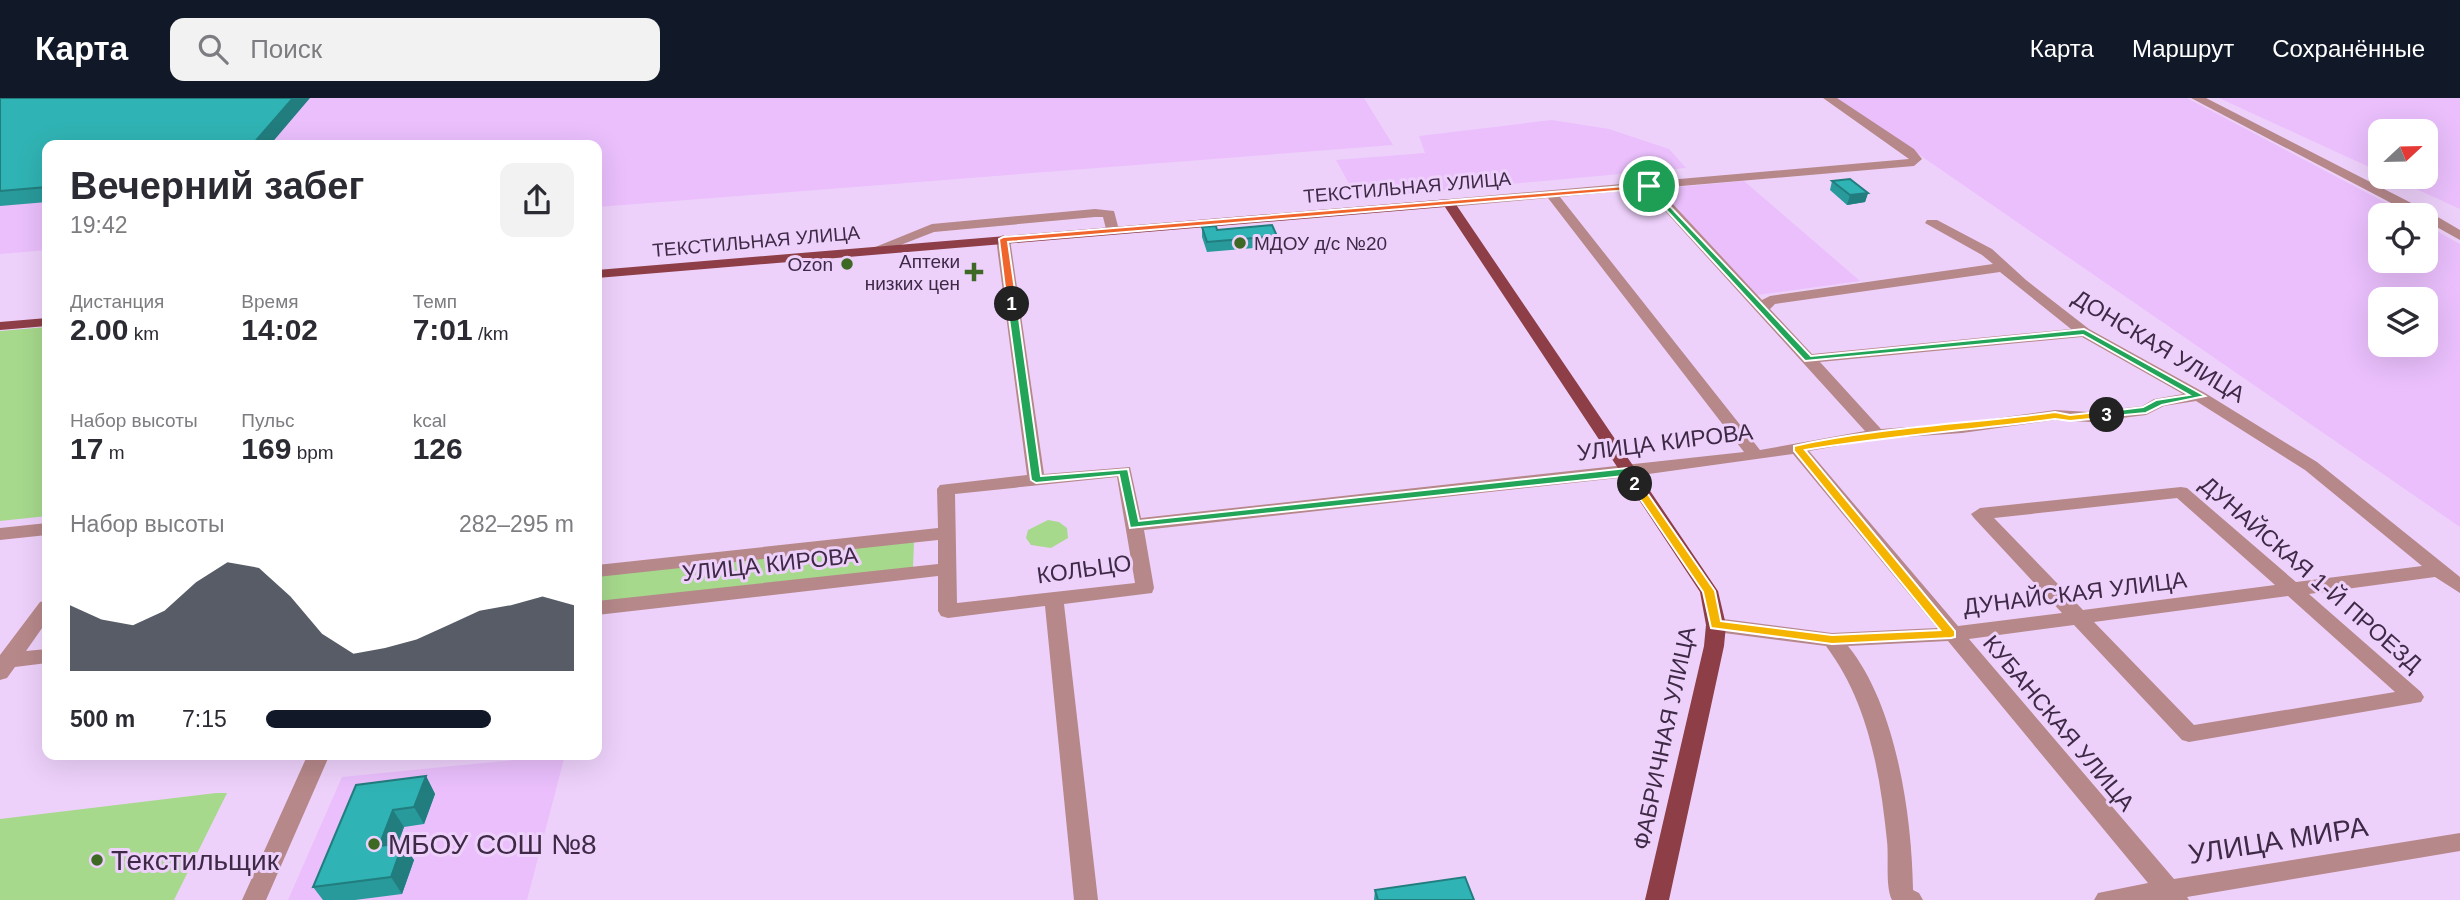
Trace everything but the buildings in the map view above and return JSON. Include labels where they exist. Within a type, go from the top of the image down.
[{"type":"main road","name":"ТЕКСТИЛЬНАЯ УЛИЦА","points":[[602,265],[871,247],[1003,235],[1112,230],[1449,203]]},
{"type":"main road","name":"ФАБРИЧНАЯ УЛИЦА","points":[[1449,203],[1709,591],[1716,625],[1657,900]]},
{"type":"main road","name":"ТЕКСТИЛЬНАЯ УЛИЦА","points":[[602,274],[914,242]]},
{"type":"main road","points":[[0,315],[42,311]]},
{"type":"main road","points":[[0,326],[42,322]]},
{"type":"street","name":"ТЕКСТИЛЬНАЯ УЛИЦА","points":[[1449,203],[1914,162],[1916,159],[1829,98]]},
{"type":"street","points":[[2197,98],[2399,203]]},
{"type":"street","points":[[1649,186],[1877,434]]},
{"type":"street","points":[[1552,194],[1756,456]]},
{"type":"street","points":[[914,242],[920,231],[932,228],[1108,214],[1112,230]]},
{"type":"street","name":"ДОНСКАЯ УЛИЦА","points":[[1932,223],[1987,252],[2084,332],[2199,396],[2311,466],[2460,587]]},
{"type":"street","points":[[2438,224],[2460,236]]},
{"type":"street","points":[[1003,235],[1036,480]]},
{"type":"street","points":[[1762,309],[1770,300],[2004,267]]},
{"type":"street","points":[[1808,359],[2084,332]]},
{"type":"street","name":"УЛИЦА КИРОВА","points":[[1134,525],[1627,472],[1756,456],[1877,434],[1962,428],[2055,415],[2090,417],[2146,410],[2160,402],[2199,396]]},
{"type":"street","name":"КУБАНСКАЯ УЛИЦА","points":[[1798,449],[2172,894]]},
{"type":"street","name":"КОЛЬЦО","points":[[1124,471],[1134,525],[1145,588],[948,611],[946,489],[1124,471]]},
{"type":"street","name":"ДУНАЙСКАЯ 1-Й ПРОЕЗД","points":[[2181,492],[2289,589],[2414,696],[2189,734],[1980,514],[2181,492]]},
{"type":"street","points":[[0,534],[42,530]]},
{"type":"street","name":"УЛИЦА КИРОВА","points":[[602,570],[947,533]]},
{"type":"street","name":"УЛИЦА КИРОВА","points":[[602,607],[948,569]]},
{"type":"street","name":"ДУНАЙСКАЯ УЛИЦА","points":[[1716,625],[1832,640],[1951,634],[2440,570]]},
{"type":"street","points":[[1054,599],[1086,900]]},
{"type":"street","points":[[3,665],[42,614]]},
{"type":"street","points":[[1832,640],[1857,674],[1875,717],[1903,863],[1906,898]]},
{"type":"street","points":[[3,665],[42,657]]},
{"type":"street","points":[[254,900],[316,760]]},
{"type":"street","name":"УЛИЦА МИРА","points":[[2106,900],[2172,894],[2460,842]]},
{"type":"shaded area","points":[[0,98],[1364,98],[1393,145],[602,207],[602,140],[42,140],[42,250],[0,254]]},
{"type":"shaded area","points":[[1837,98],[2187,98],[2386,203],[2368,203],[2368,273],[2438,273],[2438,232],[2460,244],[2460,527]]},
{"type":"shaded area","points":[[2219,98],[2460,98],[2460,209],[2416,189],[2438,189],[2438,119],[2368,119],[2368,166]]},
{"type":"shaded area","points":[[1552,120],[1609,129],[1669,149],[1686,168],[1357,198],[1336,160],[1425,153],[1419,136]]},
{"type":"shaded area","points":[[1744,181],[1860,281],[1757,295],[1657,189]]},
{"type":"shaded area","points":[[514,760],[564,760],[527,900],[288,900],[342,777]]},
{"type":"green space","points":[[42,327],[42,517],[0,521],[0,331]]},
{"type":"green space","points":[[1048,520],[1059,522],[1067,528],[1068,538],[1051,548],[1031,545],[1026,538],[1028,530]]},
{"type":"green space","points":[[914,542],[913,568],[602,601],[602,575]]},
{"type":"green space","name":"Текстильщик","points":[[227,793],[174,900],[0,900],[0,819]]},
{"type":"place","name":"МДОУ д/с №20","points":[[1240,243]]},
{"type":"place","name":"Ozon","points":[[847,264]]},
{"type":"place","name":"Аптеки низких цен","points":[[974,272]]},
{"type":"place","name":"МБОУ СОШ №8","points":[[374,844]]},
{"type":"place","name":"Текстильщик","points":[[97,860]]},
{"type":"route","points":[[1649,186],[1808,359],[2084,332],[2199,396],[2160,402],[2146,410],[2090,417],[2070,418],[2055,415],[1962,428],[1877,434],[1798,449],[1951,634],[1832,640],[1716,625],[1709,591],[1627,472],[1134,525],[1124,471],[1036,480],[1003,239],[1649,186]]}]
